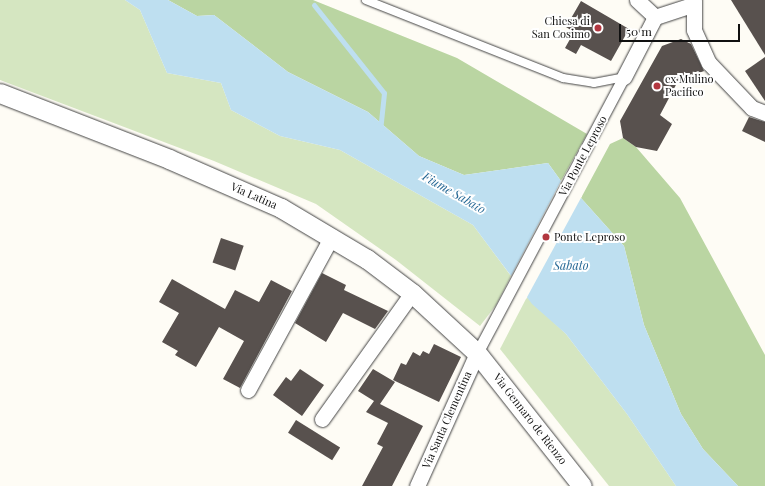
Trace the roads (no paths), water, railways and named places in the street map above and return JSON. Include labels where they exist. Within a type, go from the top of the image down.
[{"type":"street","points":[[638,0],[655,17],[693,2],[694,30],[709,63],[752,108],[765,113]]},
{"type":"street","name":"Via Ponte Leproso","points":[[477,354],[601,123],[655,17]]},
{"type":"street","name":"Via Latina","points":[[0,93],[170,158],[281,208],[332,236],[412,293],[477,354]]},
{"type":"street","points":[[248,390],[332,236]]},
{"type":"street","points":[[322,419],[412,293]]},
{"type":"street","name":"Via Santa Clementina","points":[[417,486],[477,354]]},
{"type":"street","name":"Via Gennaro de Rienzo","points":[[477,354],[582,486]]},
{"type":"lane","points":[[366,0],[563,78],[594,83],[624,77]]},
{"type":"water","name":"Sabato","points":[[125,0],[168,0],[197,16],[214,15],[288,72],[368,112],[419,156],[464,175],[548,163],[561,181],[581,198],[624,246],[644,325],[681,414],[703,449],[738,486],[676,486],[627,414],[566,334],[532,304],[473,225],[340,150],[280,136],[231,110],[221,83],[167,73],[140,10]]},
{"type":"waterway","points":[[314,5],[384,93],[380,129]]},
{"type":"place","name":"Chiesa di San Cosimo","points":[[598,28]]},
{"type":"place","name":"ex Mulino Pacifico","points":[[657,86]]},
{"type":"place","name":"Ponte Leproso","points":[[546,237]]},
{"type":"water label","name":"Fiume Sabato","points":[[454,193]]}]
